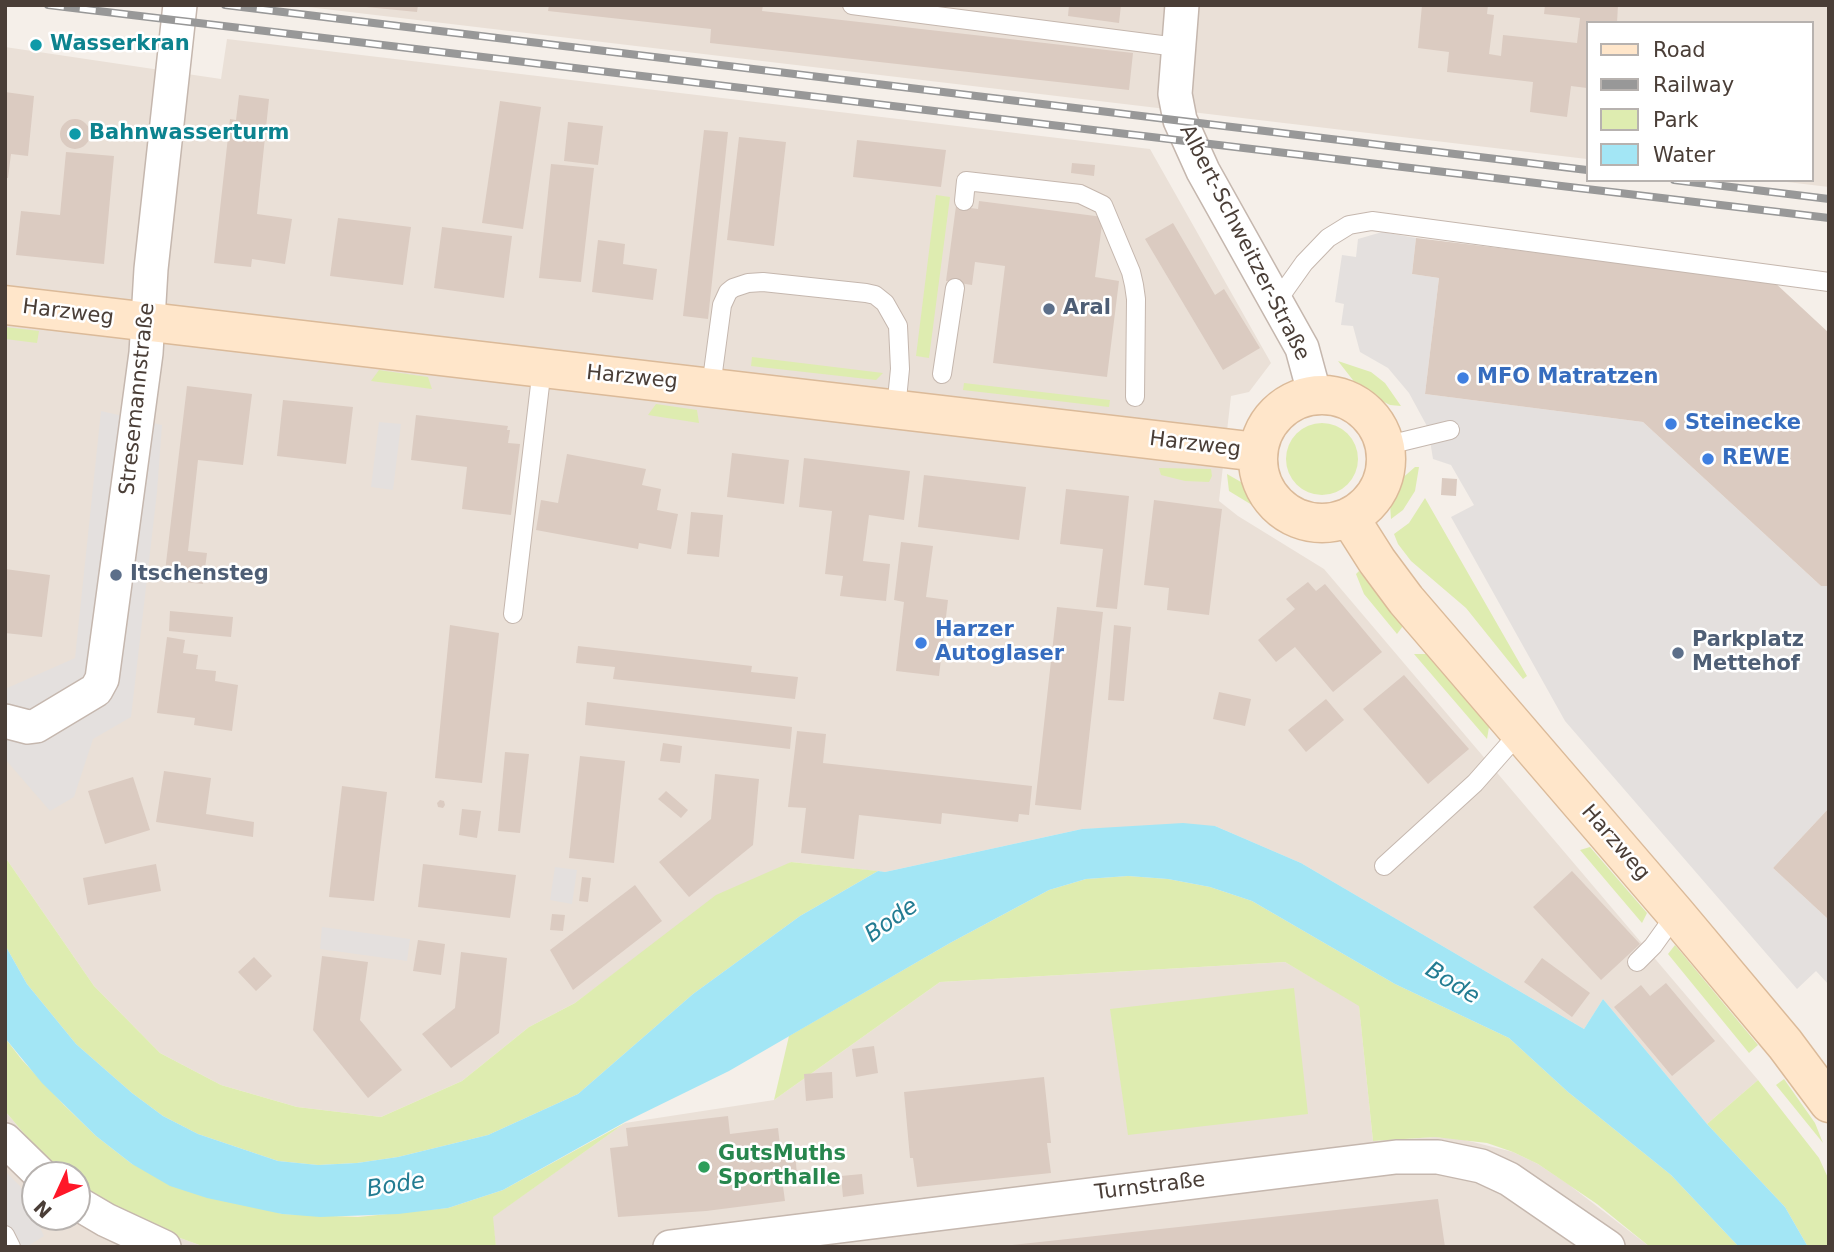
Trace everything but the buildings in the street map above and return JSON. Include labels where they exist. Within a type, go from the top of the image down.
[{"type":"main road","name":"Harzweg","points":[[5,306],[1258,452]]},
{"type":"main road","points":[[1315,396],[1338,398],[1359,408],[1375,425],[1384,446],[1385,465],[1377,492],[1365,506],[1349,517],[1333,522],[1316,523],[1285,512],[1272,500],[1258,469],[1258,452],[1264,432],[1276,414],[1294,402],[1315,396]]},
{"type":"main road","name":"Harzweg","points":[[1349,517],[1404,597],[1676,914],[1793,1054],[1829,1103]]},
{"type":"street","name":"Stresemannstraße","points":[[5,721],[28,727],[36,726],[96,690],[101,682],[146,353],[180,5]]},
{"type":"street","name":"Albert-Schweitzer-Straße","points":[[1182,5],[1175,94],[1180,120],[1188,141],[1302,348],[1315,396]]},
{"type":"street","points":[[5,1140],[27,1161]]},
{"type":"street","name":"Turnstraße","points":[[670,1247],[1396,1157],[1438,1157],[1481,1167],[1509,1179],[1608,1247]]},
{"type":"street","points":[[91,1211],[164,1247]]},
{"type":"lane","points":[[852,5],[1177,47]]},
{"type":"lane","points":[[964,201],[966,181],[1080,194],[1103,205],[1134,285],[1135,397]]},
{"type":"lane","points":[[1278,301],[1304,263],[1328,238],[1349,225],[1372,221],[1829,282]]},
{"type":"lane","points":[[710,387],[722,305],[733,288],[763,282],[866,293],[882,300],[897,322],[900,369],[896,410]]},
{"type":"lane","points":[[942,374],[955,288]]},
{"type":"lane","points":[[513,614],[542,368]]},
{"type":"lane","points":[[1384,446],[1450,430]]},
{"type":"lane","points":[[1384,866],[1475,783],[1520,732]]},
{"type":"lane","points":[[1637,962],[1653,946],[1676,914]]},
{"type":"lane","points":[[5,1235],[10,1247]]},
{"type":"shaded area","points":[[291,5],[1829,5],[1829,187],[1787,182],[1813,182],[1813,21],[1586,21],[1586,159]]},
{"type":"shaded area","points":[[227,39],[1150,149],[1271,363],[1249,392],[1231,396],[1219,501],[1238,516],[1324,569],[1758,1080],[1707,1124],[1603,999],[1584,1029],[1301,863],[1215,826],[1082,829],[885,872],[791,862],[646,950],[575,1003],[529,1027],[462,1081],[381,1117],[297,1107],[221,1085],[160,1053],[94,986],[5,857],[5,47],[221,79]]},
{"type":"shaded area","name":"Parkplatz Mettehof","points":[[1382,232],[1416,238],[1412,274],[1439,278],[1425,394],[1643,422],[1821,586],[1829,586],[1829,808],[1773,868],[1829,920],[1829,985],[1816,971],[1797,989],[1565,721],[1451,517],[1474,505],[1451,465],[1433,459],[1428,428],[1409,393],[1388,368],[1360,352],[1353,326],[1341,325],[1344,304],[1335,302],[1342,255],[1356,257],[1358,239]]},
{"type":"shaded area","name":"Itschensteg","points":[[101,411],[162,425],[157,492],[131,717],[93,739],[74,797],[50,811],[5,759],[5,689],[75,658]]},
{"type":"shaded area","points":[[379,422],[401,424],[393,490],[371,487]]},
{"type":"shaded area","points":[[555,867],[577,870],[572,904],[550,900]]},
{"type":"shaded area","points":[[322,927],[410,939],[407,961],[320,949]]},
{"type":"shaded area","points":[[1285,962],[1359,1005],[1373,1141],[1435,1137],[1461,1139],[1513,1152],[1538,1164],[1568,1184],[1650,1247],[496,1247],[492,1217],[625,1123],[774,1100],[940,982]]},
{"type":"shaded area","points":[[5,1111],[49,1161],[21,1161],[21,1231],[91,1231],[91,1192],[158,1230],[205,1247],[5,1247]]},
{"type":"shaded area","points":[[5,1171],[21,1188],[21,1231],[42,1231],[44,1236],[26,1247],[5,1247]]},
{"type":"green space","points":[[936,195],[950,197],[929,358],[916,356]]},
{"type":"green space","points":[[5,327],[39,331],[37,343],[5,339]]},
{"type":"green space","points":[[752,357],[883,373],[876,380],[751,366]]},
{"type":"green space","points":[[1338,361],[1371,372],[1385,383],[1401,406],[1390,405],[1356,384]]},
{"type":"green space","points":[[379,370],[428,377],[432,389],[371,381]]},
{"type":"green space","points":[[964,383],[1110,400],[1109,407],[963,390]]},
{"type":"green space","points":[[656,404],[697,410],[699,423],[648,415]]},
{"type":"green space","points":[[1315,423],[1329,423],[1348,433],[1358,452],[1358,466],[1348,485],[1329,495],[1315,495],[1296,485],[1286,466],[1286,452],[1296,433]]},
{"type":"green space","points":[[1415,467],[1419,467],[1415,491],[1403,510],[1391,519],[1390,504],[1399,481]]},
{"type":"green space","points":[[1159,468],[1211,469],[1212,476],[1209,482],[1185,481],[1161,475]]},
{"type":"green space","points":[[1227,474],[1248,486],[1270,516],[1229,491]]},
{"type":"green space","points":[[1425,498],[1527,676],[1523,679],[1466,608],[1411,561],[1398,544],[1394,534],[1409,523]]},
{"type":"green space","points":[[1359,571],[1403,626],[1397,634],[1364,594],[1356,574]]},
{"type":"green space","points":[[1414,654],[1426,654],[1489,727],[1487,739]]},
{"type":"green space","points":[[1590,847],[1647,913],[1642,923],[1580,850]]},
{"type":"green space","points":[[5,857],[94,986],[160,1053],[221,1085],[297,1107],[381,1117],[462,1081],[529,1027],[575,1003],[716,895],[791,862],[878,871],[800,916],[693,994],[578,1094],[488,1135],[398,1157],[318,1165],[278,1161],[198,1134],[163,1116],[76,1044],[27,984],[5,945]]},
{"type":"green space","points":[[1128,876],[1168,879],[1210,887],[1252,901],[1395,984],[1509,1038],[1568,1092],[1671,1175],[1739,1247],[1650,1247],[1597,1204],[1538,1164],[1487,1143],[1435,1137],[1373,1141],[1359,1006],[1285,962],[940,982],[774,1100],[789,1036],[950,943],[1049,890],[1086,879]]},
{"type":"green space","points":[[1675,945],[1758,1045],[1749,1053],[1668,954]]},
{"type":"green space","points":[[1294,988],[1308,1114],[1128,1135],[1110,1009]]},
{"type":"green space","points":[[5,1038],[64,1105],[96,1136],[132,1164],[282,1214],[358,1217],[448,1208],[503,1190],[625,1123],[493,1217],[496,1247],[205,1247],[158,1230],[91,1193],[91,1161],[49,1161],[5,1111]]},
{"type":"green space","points":[[1784,1079],[1815,1123],[1823,1143],[1776,1085]]},
{"type":"green space","points":[[1758,1080],[1819,1158],[1829,1180],[1829,1247],[1808,1247],[1785,1207],[1707,1124]]},
{"type":"water","name":"Bode","points":[[1183,823],[1215,826],[1301,863],[1584,1029],[1603,999],[1707,1124],[1785,1207],[1808,1247],[1739,1247],[1671,1175],[1568,1092],[1509,1038],[1395,984],[1252,901],[1210,887],[1168,879],[1128,876],[1086,879],[1049,890],[950,943],[729,1071],[625,1122],[503,1190],[448,1208],[398,1214],[320,1217],[282,1214],[207,1198],[170,1186],[132,1164],[96,1136],[42,1083],[5,1038],[5,945],[27,984],[76,1044],[163,1116],[198,1134],[278,1161],[318,1165],[398,1157],[488,1135],[578,1094],[693,994],[800,916],[878,871],[885,872],[1082,829]]},
{"type":"railway","points":[[48,5],[1829,218]]},
{"type":"railway","points":[[225,5],[1586,170]]},
{"type":"railway","points":[[1690,182],[1829,199]]},
{"type":"place","name":"Wasserkran","points":[[36,45]]},
{"type":"place","name":"Bahnwasserturm","points":[[75,134]]},
{"type":"place","name":"Aral","points":[[1049,309]]},
{"type":"place","name":"MFO Matratzen","points":[[1463,378]]},
{"type":"place","name":"Steinecke","points":[[1671,424]]},
{"type":"place","name":"REWE","points":[[1708,459]]},
{"type":"place","name":"Itschensteg","points":[[116,575]]},
{"type":"place","name":"Harzer Autoglaser","points":[[921,643]]},
{"type":"place","name":"Parkplatz Mettehof","points":[[1678,653]]},
{"type":"place","name":"GutsMuths Sporthalle","points":[[704,1167]]}]
